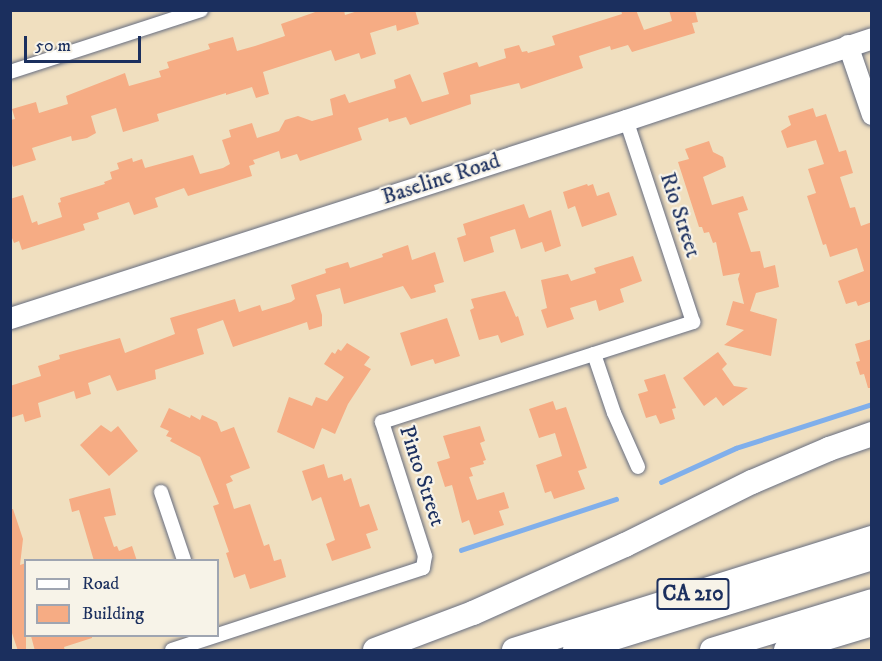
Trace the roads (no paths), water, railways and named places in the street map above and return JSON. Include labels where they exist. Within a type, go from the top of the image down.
[{"type":"highway","points":[[375,651],[473,613],[625,545],[752,482],[829,449],[872,434]]},
{"type":"highway","name":"CA 210","points":[[514,651],[872,538]]},
{"type":"highway","points":[[574,651],[872,558]]},
{"type":"highway","points":[[712,651],[872,601]]},
{"type":"highway","points":[[786,651],[872,624]]},
{"type":"main road","name":"Baseline Road","points":[[10,318],[626,120],[872,38]]},
{"type":"main road","points":[[848,45],[872,116]]},
{"type":"street","points":[[10,72],[201,10]]},
{"type":"street","name":"Rio Street","points":[[626,120],[693,322]]},
{"type":"street","name":"Pinto Street","points":[[219,633],[423,568],[425,556],[382,422],[693,322]]},
{"type":"street","points":[[594,354],[614,413],[638,467]]},
{"type":"street","points":[[161,492],[182,559]]},
{"type":"street","name":"Pinto Street","points":[[172,651],[208,637]]},
{"type":"waterway","points":[[661,482],[736,448],[872,404]]},
{"type":"waterway","points":[[461,550],[616,499]]}]
